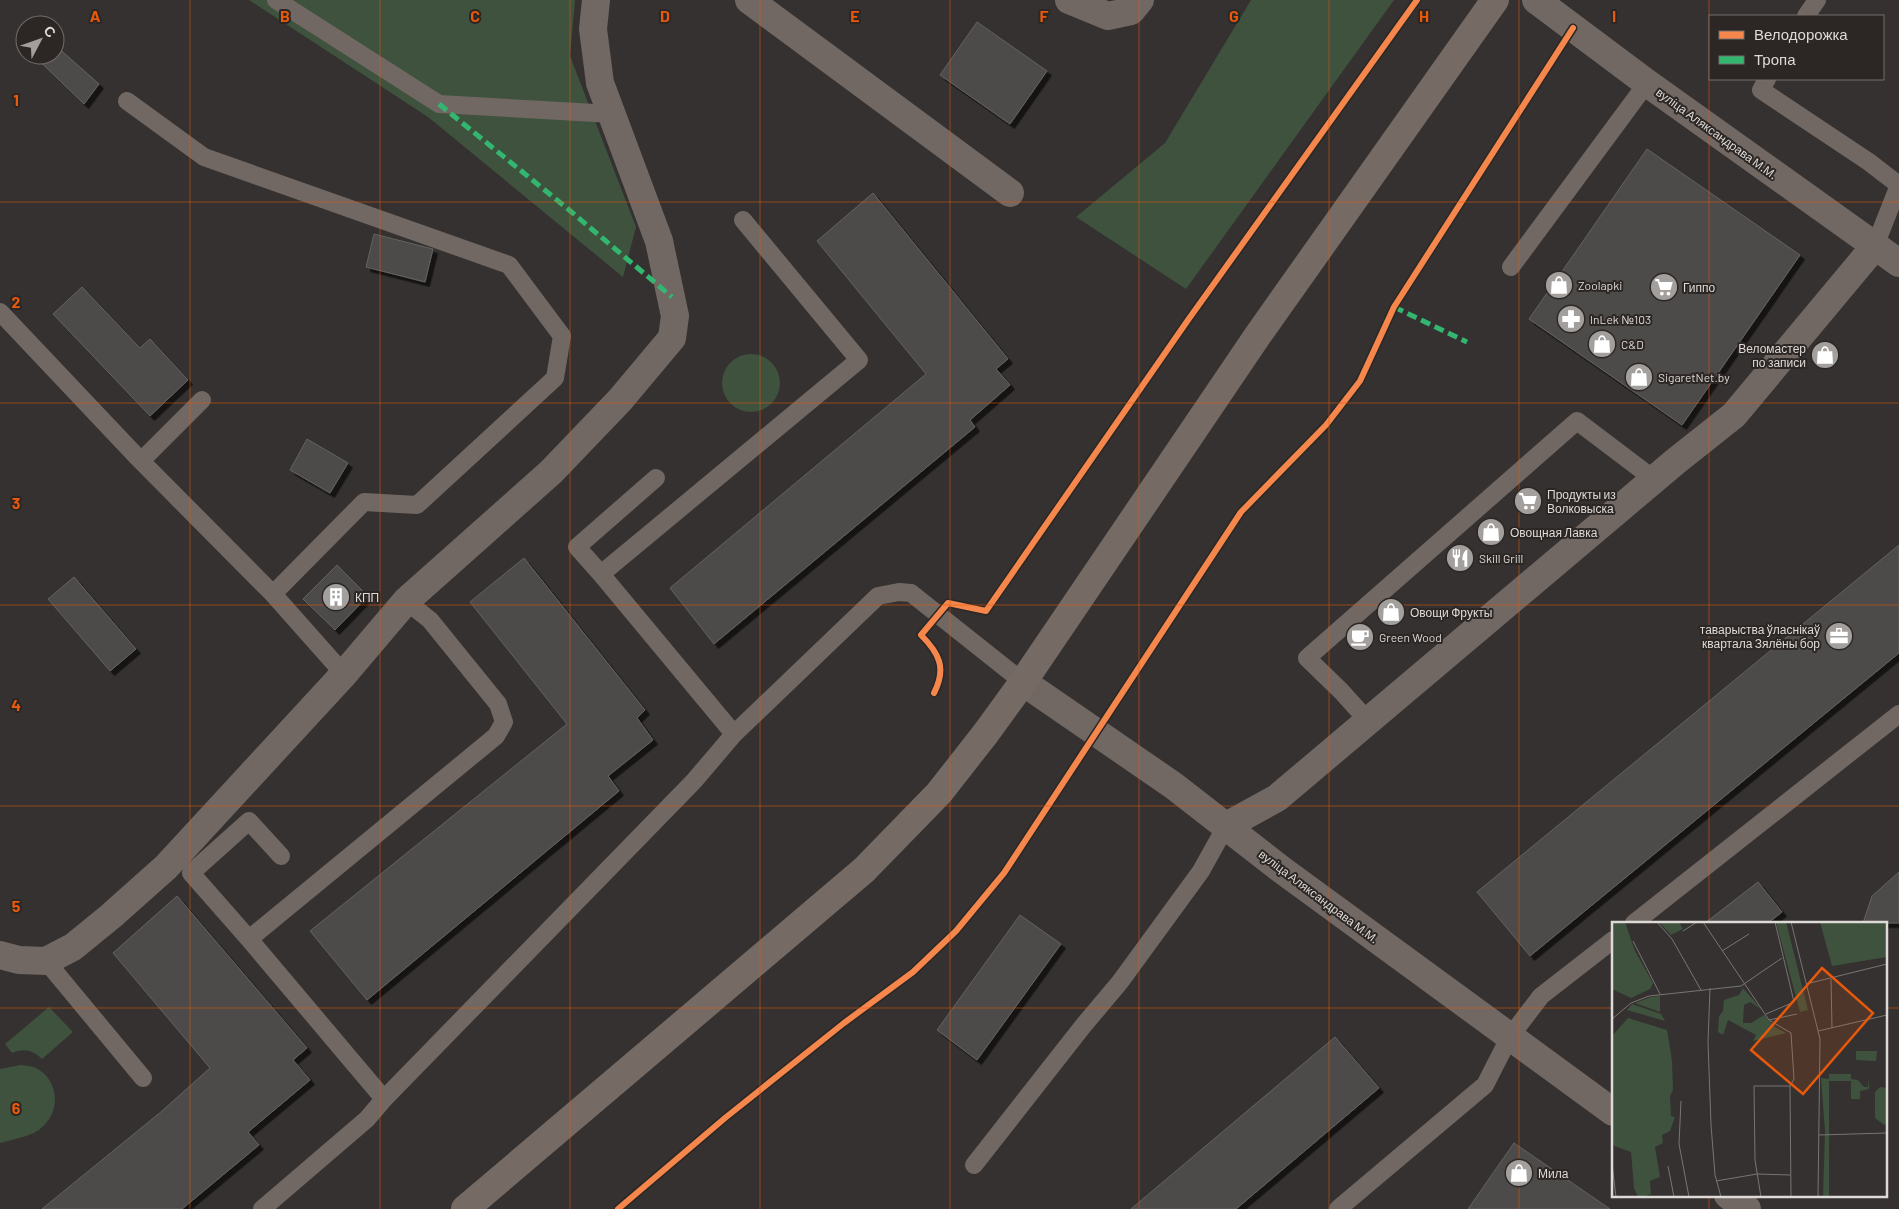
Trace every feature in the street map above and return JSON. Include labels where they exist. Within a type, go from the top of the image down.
[{"type":"main road","points":[[465,1209],[864,870],[939,793],[986,734],[1023,682],[1258,335],[1495,0]]},
{"type":"street","points":[[0,955],[19,960],[46,961],[73,946],[111,916],[166,867],[344,674],[406,601],[551,472],[620,400],[672,338],[675,316],[659,241],[600,83],[593,29],[596,0]]},
{"type":"street","points":[[749,0],[1010,193]]},
{"type":"street","points":[[1071,1],[1108,16],[1131,11],[1140,0]]},
{"type":"street","name":"вуліца Аляксандрава М.М.","points":[[1536,0],[1647,83],[1899,263]]},
{"type":"street","points":[[1226,826],[1277,798],[1734,415],[1875,246]]},
{"type":"street","name":"вуліца Аляксандрава М.М.","points":[[1023,682],[1174,786],[1282,870],[1474,1010],[1509,1038],[1612,1111]]},
{"type":"street","points":[[1729,1196],[1747,1209]]},
{"type":"lane","points":[[276,0],[439,104],[612,114]]},
{"type":"lane","points":[[1807,15],[1817,0]]},
{"type":"lane","points":[[1766,80],[1761,90],[1869,162],[1899,185],[1875,246]]},
{"type":"lane","points":[[1511,268],[1647,83]]},
{"type":"lane","points":[[127,101],[204,157],[509,265],[562,336],[555,378],[416,505],[364,502],[273,594]]},
{"type":"lane","points":[[601,574],[859,360],[743,220]]},
{"type":"lane","points":[[0,312],[141,461],[273,594],[344,674]]},
{"type":"lane","points":[[141,461],[202,400]]},
{"type":"lane","points":[[1369,722],[1342,691],[1307,658],[1577,421],[1655,480]]},
{"type":"lane","points":[[656,478],[578,547],[734,734]]},
{"type":"lane","points":[[262,1209],[367,1119],[384,1099],[694,782],[734,734],[878,596],[899,592],[911,593],[1023,682]]},
{"type":"lane","points":[[249,939],[496,736],[504,722],[498,704],[430,620],[406,601]]},
{"type":"lane","points":[[1635,922],[1899,714]]},
{"type":"lane","points":[[281,856],[250,821],[191,873],[384,1099]]},
{"type":"lane","points":[[974,1165],[1082,1026],[1120,982],[1201,871],[1226,826]]},
{"type":"lane","points":[[1338,1209],[1485,1085],[1509,1038],[1541,996],[1612,941]]},
{"type":"lane","points":[[46,961],[143,1078]]},
{"type":"green space","points":[[249,0],[575,0],[570,56],[636,227],[623,277],[428,117]]},
{"type":"green space","points":[[1251,0],[1394,0],[1186,289],[1076,217],[1165,143]]},
{"type":"green space","points":[[751,354],[762,356],[775,367],[780,383],[778,394],[767,407],[751,412],[740,410],[727,399],[722,383],[724,372],[735,359]]},
{"type":"green space","points":[[49,1007],[73,1032],[42,1059],[28,1051],[12,1053],[5,1044]]},
{"type":"green space","points":[[21,1065],[36,1068],[50,1080],[55,1097],[52,1115],[47,1123],[32,1134],[0,1143],[0,1069]]},
{"type":"building","points":[[977,22],[1047,71],[1010,124],[940,75]]},
{"type":"building","points":[[65,54],[99,84],[84,104],[43,65],[65,65]]},
{"type":"building","name":"Гиппо","points":[[1647,149],[1800,255],[1682,425],[1529,319]]},
{"type":"building","points":[[873,193],[1008,359],[996,369],[1010,385],[970,420],[975,427],[714,644],[670,588],[926,374],[817,241]]},
{"type":"building","points":[[374,234],[433,249],[425,282],[366,267]]},
{"type":"building","points":[[82,287],[140,348],[150,339],[188,380],[150,416],[53,314]]},
{"type":"building","points":[[307,439],[348,463],[330,493],[290,470]]},
{"type":"building","points":[[1899,545],[1899,653],[1530,956],[1477,892]]},
{"type":"building","points":[[524,558],[645,710],[637,718],[653,740],[608,776],[619,791],[367,1000],[310,931],[567,724],[470,602]]},
{"type":"building","name":"КПП","points":[[337,565],[368,596],[335,630],[303,599]]},
{"type":"building","points":[[74,577],[136,649],[110,671],[48,599]]},
{"type":"building","points":[[1899,872],[1899,923],[1863,922],[1872,896]]},
{"type":"building","points":[[1758,882],[1782,912],[1769,922],[1706,922]]},
{"type":"building","points":[[177,896],[307,1048],[293,1060],[310,1080],[248,1132],[259,1145],[182,1209],[42,1209],[162,1111],[210,1068],[113,953]]},
{"type":"building","points":[[1020,915],[1061,944],[977,1060],[937,1030]]},
{"type":"building","points":[[1335,1037],[1379,1088],[1236,1209],[1131,1209]]},
{"type":"building","points":[[1514,1143],[1610,1209],[1468,1209]]},
{"type":"marked path","points":[[439,104],[672,297]]},
{"type":"marked path","points":[[1394,307],[1467,342]]},
{"type":"cycle path","points":[[934,693],[940,676],[939,661],[932,648],[921,635],[948,603],[986,611],[1188,320],[1417,0]]},
{"type":"cycle path","points":[[618,1209],[725,1118],[844,1023],[913,972],[956,931],[1004,873],[1241,512],[1326,425],[1360,381],[1394,307],[1573,28]]},
{"type":"place","name":"Zoolapki","points":[[1559,285]]},
{"type":"place","name":"Гиппо","points":[[1664,287]]},
{"type":"place","name":"InLek №103","points":[[1571,319]]},
{"type":"place","name":"C&D","points":[[1602,344]]},
{"type":"place","name":"Веломастер по записи","points":[[1825,355]]},
{"type":"place","name":"SigaretNet.by","points":[[1639,377]]},
{"type":"place","name":"Продукты из Волковыска","points":[[1528,501]]},
{"type":"place","name":"Овощная Лавка","points":[[1491,532]]},
{"type":"place","name":"Skill Grill","points":[[1460,558]]},
{"type":"place","name":"КПП","points":[[336,597]]},
{"type":"place","name":"Овощи Фрукты","points":[[1391,612]]},
{"type":"place","name":"таварыства ўласнікаў квартала Зялёны бор","points":[[1839,636]]},
{"type":"place","name":"Green Wood","points":[[1360,637]]},
{"type":"place","name":"Мила","points":[[1519,1173]]}]
